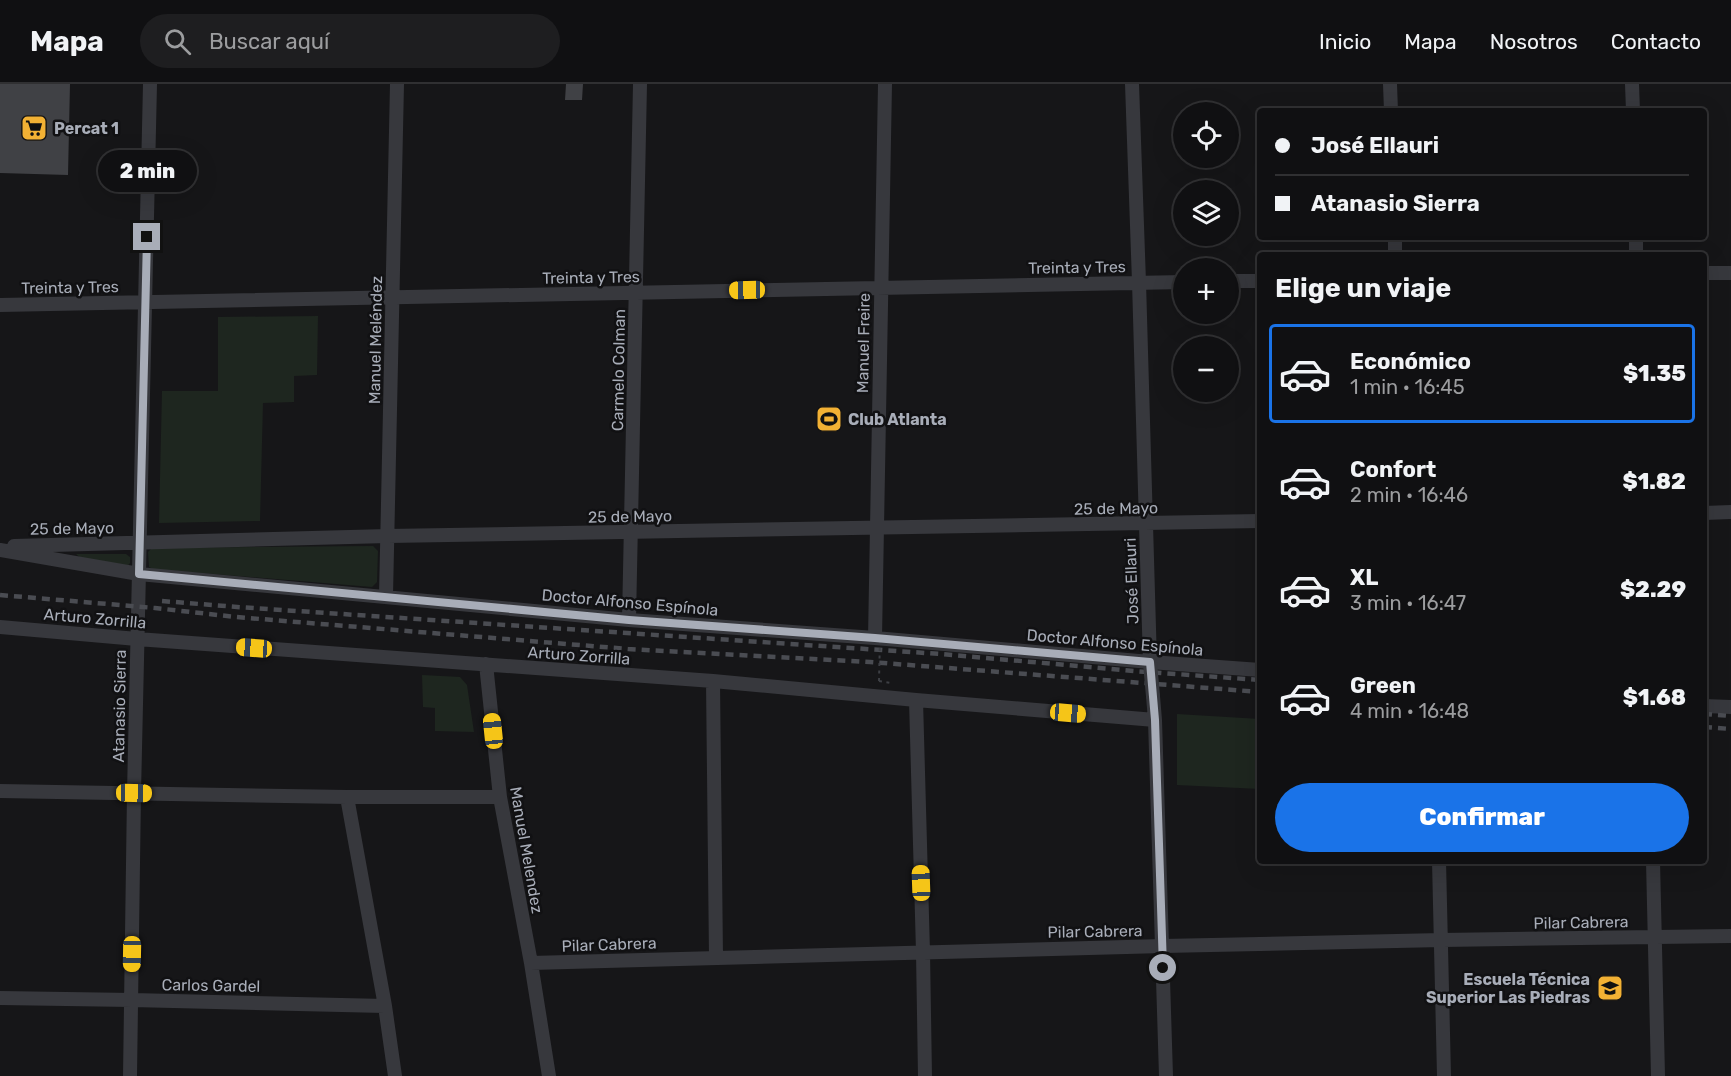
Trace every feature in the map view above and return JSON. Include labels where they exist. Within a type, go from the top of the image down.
[{"type":"street","name":"Atanasio Sierra","points":[[130,1076],[137,639],[150,84]]},
{"type":"street","name":"Manuel Meléndez","points":[[386,596],[397,84]]},
{"type":"street","name":"Carmelo Colman","points":[[629,620],[640,84]]},
{"type":"street","name":"Manuel Freire","points":[[878,638],[880,288],[885,84]]},
{"type":"street","name":"José Ellauri","points":[[1132,84],[1150,663],[1155,720],[1166,1076]]},
{"type":"street","points":[[1390,84],[1391,108]]},
{"type":"street","points":[[1632,84],[1633,108]]},
{"type":"street","points":[[1707,273],[1731,273]]},
{"type":"street","points":[[1239,281],[1257,281]]},
{"type":"street","name":"Treinta y Tres","points":[[0,305],[1173,282]]},
{"type":"street","points":[[1707,513],[1731,512]]},
{"type":"street","name":"25 de Mayo","points":[[0,548],[388,536],[1257,521]]},
{"type":"street","name":"Doctor Alfonso Espínola","points":[[0,548],[139,574],[629,620],[1257,670]]},
{"type":"street","name":"Arturo Zorrilla","points":[[0,627],[713,681],[1155,720]]},
{"type":"street","name":"Manuel Melendez","points":[[486,664],[500,797],[531,963],[549,1076]]},
{"type":"street","points":[[713,681],[716,957]]},
{"type":"street","points":[[916,700],[925,1076]]},
{"type":"street","points":[[1707,706],[1731,707]]},
{"type":"street","points":[[0,791],[347,797],[500,797]]},
{"type":"street","points":[[347,797],[385,1006],[395,1076]]},
{"type":"street","points":[[1439,864],[1444,1076]]},
{"type":"street","points":[[1653,864],[1658,1076]]},
{"type":"street","name":"Pilar Cabrera","points":[[531,963],[1163,946],[1731,936]]},
{"type":"street","name":"Carlos Gardel","points":[[0,998],[385,1006]]},
{"type":"path","points":[[878,638],[879,681]]},
{"type":"shaded area","points":[[318,316],[317,375],[294,376],[294,402],[263,403],[260,521],[159,523],[162,391],[218,391],[218,317]]},
{"type":"shaded area","points":[[373,546],[378,551],[377,582],[372,587],[153,569],[149,567],[148,552],[152,548]]},
{"type":"shaded area","points":[[76,554],[126,554],[130,557],[130,563],[127,567],[86,563]]},
{"type":"shaded area","points":[[422,675],[460,677],[467,685],[474,732],[435,731],[435,708],[423,707]]},
{"type":"shaded area","points":[[1177,714],[1257,719],[1257,789],[1177,785]]},
{"type":"building","name":"Percat 1","points":[[0,84],[70,84],[68,175],[0,173]]},
{"type":"building","points":[[566,84],[583,84],[582,100],[565,100]]},
{"type":"railway","points":[[0,595],[628,649],[870,662],[1257,692]]},
{"type":"railway","points":[[162,601],[941,654],[1257,680]]},
{"type":"railway","points":[[1707,714],[1731,716]]},
{"type":"railway","points":[[1707,727],[1731,729]]},
{"type":"place","name":"Percat 1","points":[[34,128]]},
{"type":"place","name":"Club Atlanta","points":[[829,419]]},
{"type":"place","name":"Escuela Técnica Superior Las Piedras","points":[[1610,988]]},
{"type":"route","points":[[147,237],[139,574],[629,620],[875,638],[1150,662],[1155,720],[1163,968]]}]
